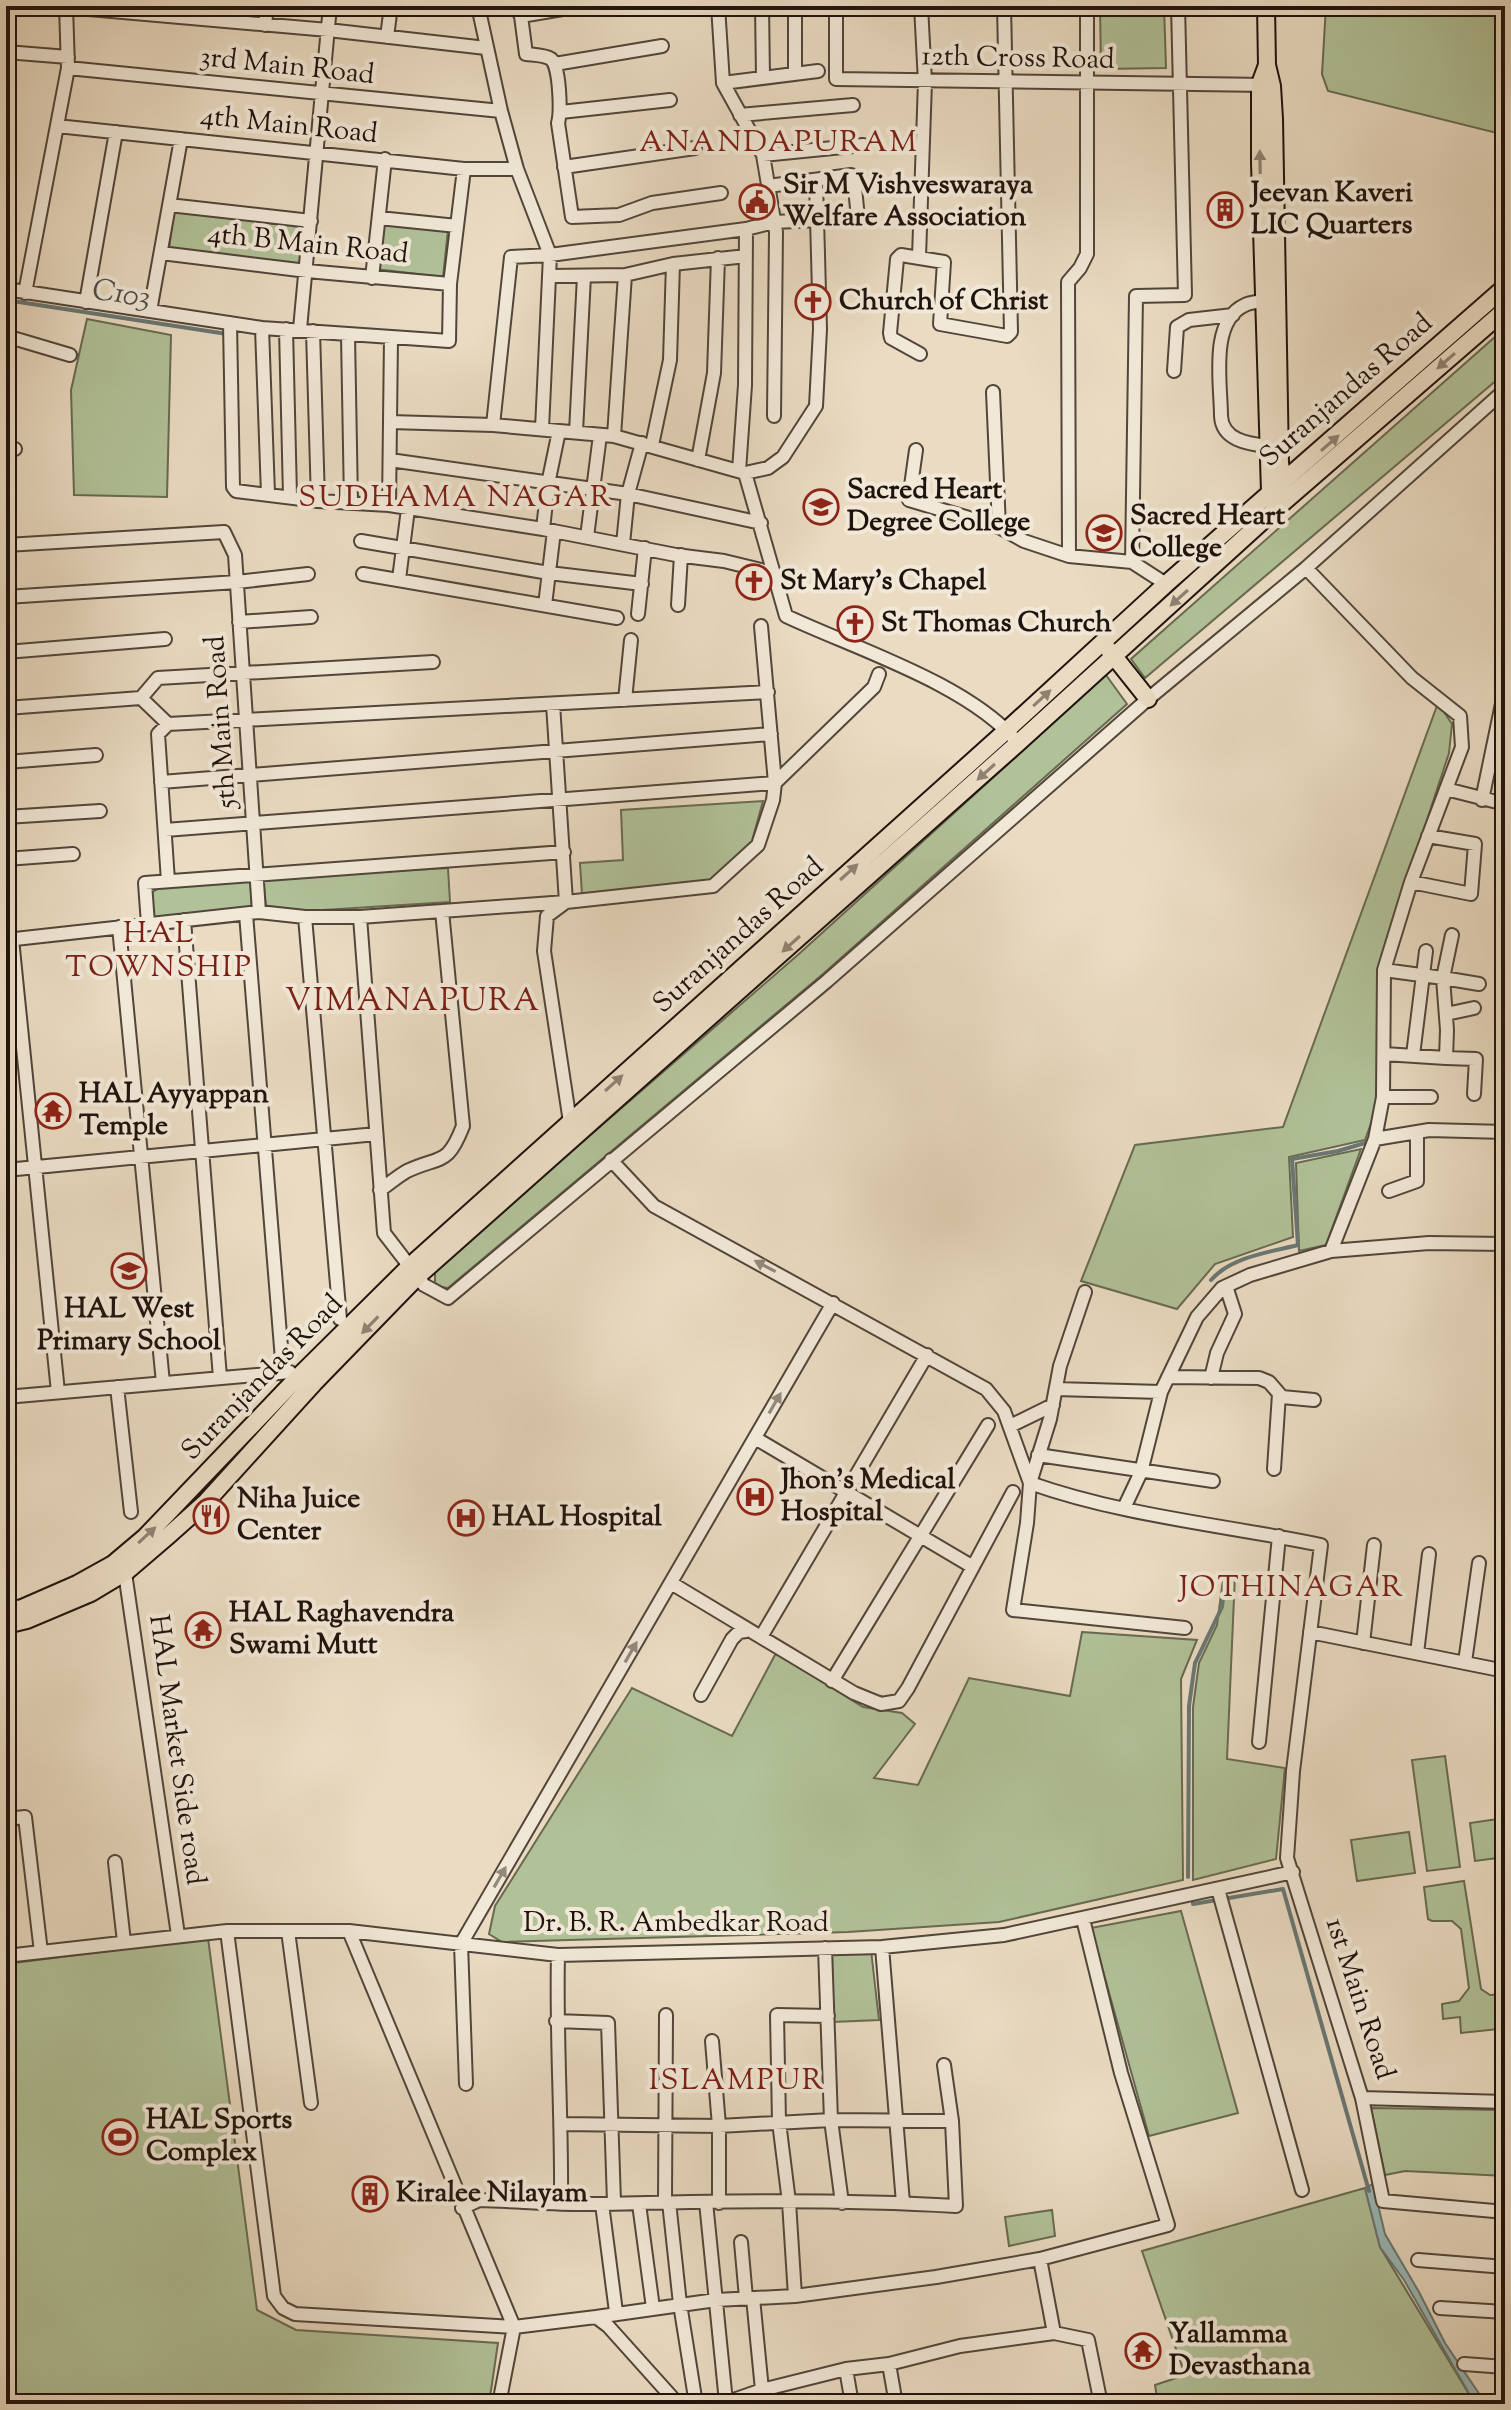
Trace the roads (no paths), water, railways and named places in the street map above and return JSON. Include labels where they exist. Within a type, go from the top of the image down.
[{"type":"main road","points":[[1266,6],[1264,301],[1268,446],[1279,495]]},
{"type":"main road","points":[[1266,85],[1279,495]]},
{"type":"main road","name":"Suranjandas Road","points":[[6,1625],[27,1620],[91,1593],[206,1502],[309,1377],[414,1271],[570,1122],[1012,737],[1114,656],[1279,495],[1505,287]]},
{"type":"main road","name":"Suranjandas Road","points":[[414,1271],[1012,737],[1104,642],[1166,584],[1505,310]]},
{"type":"main road","points":[[1104,642],[1148,699]]},
{"type":"main road","name":"Suranjandas Road","points":[[6,1611],[22,1608],[124,1565]]},
{"type":"street","points":[[25,293],[68,63],[66,6],[486,48]]},
{"type":"street","points":[[265,25],[267,6]]},
{"type":"street","points":[[318,501],[307,330],[307,271],[330,6]]},
{"type":"street","points":[[387,37],[391,6]]},
{"type":"street","points":[[478,6],[517,169],[550,255],[542,429]]},
{"type":"street","points":[[718,6],[723,83],[763,155],[774,222],[777,250],[774,416]]},
{"type":"street","points":[[762,6],[763,78]]},
{"type":"street","points":[[795,6],[795,74]]},
{"type":"street","name":"12th Cross Road","points":[[836,6],[836,79],[1266,85]]},
{"type":"street","points":[[919,257],[925,82],[921,6]]},
{"type":"street","points":[[920,354],[891,338],[890,333],[897,259],[901,255],[944,262],[940,324],[1010,335],[1004,6]]},
{"type":"street","points":[[1069,556],[1068,282],[1087,254],[1087,6]]},
{"type":"street","points":[[1132,562],[1136,296],[1185,295],[1178,6]]},
{"type":"street","points":[[573,7],[518,11],[526,54],[549,57],[555,64],[561,112],[558,123],[572,217],[619,215],[652,203],[721,193]]},
{"type":"street","points":[[555,64],[662,46]]},
{"type":"street","name":"3rd Main Road","points":[[6,52],[68,63],[322,95],[501,111]]},
{"type":"street","points":[[723,83],[818,71]]},
{"type":"street","points":[[561,112],[670,100]]},
{"type":"street","points":[[740,115],[853,105]]},
{"type":"street","name":"4th Main Road","points":[[57,126],[464,169],[517,169]]},
{"type":"street","points":[[86,302],[116,132]]},
{"type":"street","points":[[150,311],[181,139]]},
{"type":"street","points":[[763,155],[863,145]]},
{"type":"street","points":[[564,167],[695,148]]},
{"type":"street","points":[[372,278],[385,159]]},
{"type":"street","points":[[6,289],[262,328],[449,341],[450,284],[464,169]]},
{"type":"street","points":[[768,186],[851,175],[854,178],[858,218]]},
{"type":"street","points":[[390,422],[493,425],[576,432],[647,444],[742,472],[768,468],[783,457],[816,406],[820,329],[816,181]]},
{"type":"street","points":[[169,205],[311,221]]},
{"type":"street","points":[[379,218],[457,226]]},
{"type":"street","points":[[493,425],[511,257],[550,255],[746,229],[774,222],[817,220]]},
{"type":"street","points":[[746,229],[742,472],[761,523],[786,616],[943,687],[985,711],[1012,737]]},
{"type":"street","name":"4th B Main Road","points":[[161,253],[450,284]]},
{"type":"street","points":[[550,276],[625,275],[673,264],[746,256]]},
{"type":"street","points":[[698,460],[714,373],[718,258]]},
{"type":"street","points":[[623,544],[628,494],[647,444],[670,360],[673,264]]},
{"type":"street","points":[[587,537],[593,488],[607,436],[625,275]]},
{"type":"street","points":[[576,432],[584,276]]},
{"type":"street","points":[[1264,301],[1245,304],[1233,315],[1220,337],[1221,426],[1228,435],[1239,440],[1268,446]]},
{"type":"street","points":[[1174,371],[1177,327],[1189,320],[1233,315]]},
{"type":"street","points":[[230,323],[233,487],[236,491],[318,501],[389,505],[724,561],[773,573]]},
{"type":"street","points":[[262,328],[268,494]]},
{"type":"street","points":[[286,329],[290,496]]},
{"type":"street","points":[[348,335],[351,503]]},
{"type":"street","points":[[6,336],[70,355]]},
{"type":"street","points":[[389,505],[391,338]]},
{"type":"street","points":[[360,917],[384,1233],[424,1285],[448,1298],[827,981],[1148,699],[1306,568],[1505,390]]},
{"type":"street","points":[[993,392],[999,527]]},
{"type":"street","points":[[545,605],[549,573],[548,484],[559,431]]},
{"type":"street","points":[[916,450],[909,500],[999,527],[1024,541],[1069,556],[1132,562],[1166,584]]},
{"type":"street","points":[[390,460],[593,488],[761,523]]},
{"type":"street","points":[[399,579],[408,509]]},
{"type":"street","name":"5th Main Road","points":[[6,545],[224,532],[235,555],[256,875],[252,913],[265,1145],[283,1372]]},
{"type":"street","points":[[361,541],[549,573],[642,584]]},
{"type":"street","points":[[638,614],[645,548]]},
{"type":"street","points":[[678,605],[681,555]]},
{"type":"street","points":[[1306,568],[1412,678],[1460,716],[1462,747],[1411,882],[1384,970],[1383,1097],[1375,1139],[1331,1251]]},
{"type":"street","points":[[6,597],[237,582],[308,574]]},
{"type":"street","points":[[363,574],[617,618]]},
{"type":"street","points":[[239,622],[311,617]]},
{"type":"street","points":[[58,1392],[9,940],[252,913],[360,917],[566,902],[713,886],[758,845],[773,800],[775,783],[761,626]]},
{"type":"street","points":[[6,652],[165,639]]},
{"type":"street","points":[[625,700],[631,640]]},
{"type":"street","points":[[6,708],[141,698],[158,678],[433,662]]},
{"type":"street","points":[[165,830],[775,783],[874,687],[879,674]]},
{"type":"street","points":[[168,881],[158,734],[168,724],[768,692]]},
{"type":"street","points":[[141,698],[168,724]]},
{"type":"street","points":[[1482,800],[1503,699]]},
{"type":"street","points":[[553,704],[566,902]]},
{"type":"street","points":[[161,782],[771,734]]},
{"type":"street","points":[[6,762],[96,755]]},
{"type":"street","points":[[1446,789],[1505,804]]},
{"type":"street","points":[[6,817],[100,811]]},
{"type":"street","points":[[1411,882],[1471,894],[1475,844],[1428,836]]},
{"type":"street","points":[[148,924],[145,883],[564,852]]},
{"type":"street","points":[[6,859],[73,854]]},
{"type":"street","points":[[566,902],[547,916],[544,929],[550,998],[570,1122]]},
{"type":"street","points":[[380,1190],[404,1173],[442,1159],[451,1152],[463,1126],[442,911]]},
{"type":"street","points":[[305,917],[340,1319]]},
{"type":"street","points":[[184,920],[220,1378]]},
{"type":"street","points":[[119,927],[163,1383]]},
{"type":"street","points":[[1446,1058],[1443,978],[1452,935]]},
{"type":"street","points":[[1413,1055],[1426,951]]},
{"type":"street","points":[[1384,970],[1479,984]]},
{"type":"street","points":[[1446,1014],[1474,1008]]},
{"type":"street","points":[[1384,1054],[1476,1059],[1474,1094]]},
{"type":"street","points":[[1383,1097],[1431,1097]]},
{"type":"street","points":[[1375,1139],[1417,1132],[1505,1132]]},
{"type":"street","points":[[1389,1191],[1417,1181],[1417,1132]]},
{"type":"street","points":[[6,1170],[376,1134]]},
{"type":"street","points":[[611,1160],[654,1206],[986,1389],[1004,1411],[1030,1483]]},
{"type":"street","points":[[1124,1508],[1141,1472],[1161,1392],[1197,1317],[1226,1286],[1250,1275],[1331,1251],[1429,1243],[1505,1244]]},
{"type":"street","points":[[1211,1378],[1217,1353],[1235,1314],[1226,1286]]},
{"type":"street","points":[[1085,1292],[1060,1366],[1053,1405],[1030,1483],[1013,1610],[1185,1628]]},
{"type":"street","points":[[466,2084],[461,1944],[833,1303]]},
{"type":"street","points":[[761,1637],[927,1355]]},
{"type":"street","points":[[6,1397],[283,1372],[309,1377]]},
{"type":"street","points":[[1168,1377],[1259,1378],[1269,1382],[1282,1397],[1314,1400]]},
{"type":"street","points":[[117,1387],[131,1512]]},
{"type":"street","points":[[1056,1389],[1161,1392]]},
{"type":"street","points":[[1274,1469],[1279,1394]]},
{"type":"street","points":[[1010,1426],[1053,1405]]},
{"type":"street","points":[[832,1681],[988,1425]]},
{"type":"street","points":[[755,1438],[973,1567]]},
{"type":"street","points":[[1038,1455],[1213,1481]]},
{"type":"street","points":[[1030,1483],[1058,1493],[1124,1508],[1279,1536],[1259,1742]]},
{"type":"street","points":[[671,1583],[746,1631],[854,1693],[881,1704],[899,1701],[1013,1492]]},
{"type":"street","name":"1st Main Road","points":[[1279,1536],[1321,1545],[1292,1785],[1287,1858],[1362,2098],[1505,2102]]},
{"type":"street","points":[[1363,1643],[1374,1545]]},
{"type":"street","points":[[1417,1653],[1429,1554]]},
{"type":"street","points":[[1465,1662],[1479,1563]]},
{"type":"street","name":"HAL Market Side road","points":[[124,1565],[178,1935]]},
{"type":"street","points":[[701,1695],[732,1639],[739,1632],[746,1631]]},
{"type":"street","points":[[1310,1632],[1505,1671]]},
{"type":"street","points":[[6,1819],[25,1817],[41,1952]]},
{"type":"street","points":[[115,1862],[124,1942]]},
{"type":"street","name":"Dr. B. R. Ambedkar Road","points":[[6,1956],[227,1931],[349,1931],[558,1955],[882,1947],[1004,1935],[1293,1872]]},
{"type":"street","points":[[1218,1889],[1302,2190]]},
{"type":"street","points":[[227,1931],[274,2296],[283,2308],[295,2314],[514,2327],[680,2304],[795,2296],[936,2277],[1040,2259],[1168,2225],[1121,2073],[1083,1919]]},
{"type":"street","points":[[288,1931],[311,2103]]},
{"type":"street","points":[[349,1931],[514,2327],[499,2404]]},
{"type":"street","points":[[882,1947],[903,2203]]},
{"type":"street","points":[[825,1948],[831,2120],[842,2203]]},
{"type":"street","points":[[558,1955],[556,2021],[562,2124],[561,2202]]},
{"type":"street","points":[[666,2015],[667,2202],[696,2404]]},
{"type":"street","points":[[795,2296],[789,2202],[779,2122],[777,2015],[828,2016]]},
{"type":"street","points":[[556,2021],[608,2023],[613,2125],[608,2203],[616,2312]]},
{"type":"street","points":[[712,2041],[719,2126],[712,2202],[724,2403],[846,2369],[889,2364],[960,2346],[1054,2333],[1088,2340],[1101,2404]]},
{"type":"street","points":[[462,2208],[479,2200],[956,2206],[952,2121],[944,2065]]},
{"type":"street","points":[[1362,2098],[1383,2201],[1505,2212]]},
{"type":"street","points":[[562,2124],[719,2126],[831,2120],[952,2121]]},
{"type":"street","points":[[639,2204],[653,2308]]},
{"type":"street","points":[[741,2242],[762,2390]]},
{"type":"street","points":[[1040,2259],[1054,2333]]},
{"type":"street","points":[[1418,2260],[1505,2267]]},
{"type":"street","points":[[1440,2308],[1505,2312]]},
{"type":"street","points":[[596,2317],[608,2326],[678,2404]]},
{"type":"street","points":[[889,2364],[896,2404]]},
{"type":"street","points":[[1464,2364],[1505,2367]]},
{"type":"street","points":[[846,2369],[852,2404]]},
{"type":"water","points":[[1373,2184],[1385,2234],[1445,2343],[1486,2404],[1475,2404],[1404,2280],[1380,2247],[1365,2188]]},
{"type":"waterway","name":"C103","points":[[6,300],[227,334]]},
{"type":"waterway","points":[[1211,1280],[1240,1261],[1298,1245],[1292,1159],[1365,1143]]},
{"type":"waterway","points":[[1188,1877],[1189,1706],[1195,1663],[1222,1607],[1225,1579]]},
{"type":"waterway","points":[[1193,1898],[1193,1904],[1283,1889],[1369,2191]]},
{"type":"place","name":"Sir M Vishveswaraya Welfare Association","points":[[757,202]]},
{"type":"place","name":"Jeevan Kaveri LIC Quarters","points":[[1225,210]]},
{"type":"place","name":"Church of Christ","points":[[813,302]]},
{"type":"place","name":"Sacred Heart Degree College","points":[[821,507]]},
{"type":"place","name":"Sacred Heart College","points":[[1104,533]]},
{"type":"place","name":"St Mary’s Chapel","points":[[754,582]]},
{"type":"place","name":"St Thomas Church","points":[[855,624]]},
{"type":"place","name":"HAL Ayyappan Temple","points":[[53,1111]]},
{"type":"place","name":"HAL West Primary School","points":[[129,1271]]},
{"type":"place","name":"Jhon's Medical Hospital","points":[[755,1497]]},
{"type":"place","name":"Niha Juice Center","points":[[211,1516]]},
{"type":"place","name":"HAL Hospital","points":[[466,1518]]},
{"type":"place","name":"HAL Raghavendra Swami Mutt","points":[[203,1630]]},
{"type":"place","name":"HAL Sports Complex","points":[[120,2137]]},
{"type":"place","name":"Kiralee Nilayam","points":[[370,2194]]},
{"type":"place","name":"Yallamma Devasthana","points":[[1143,2351]]},
{"type":"district","name":"ANANDAPURAM","points":[[779,143]]},
{"type":"district","name":"SUDHAMA NAGAR","points":[[456,498]]},
{"type":"district","name":"HAL TOWNSHIP","points":[[159,951]]},
{"type":"district","name":"VIMANAPURA","points":[[413,1002]]},
{"type":"district","name":"JOTHINAGAR","points":[[1292,1588]]},
{"type":"district","name":"ISLAMPUR","points":[[737,2081]]}]
